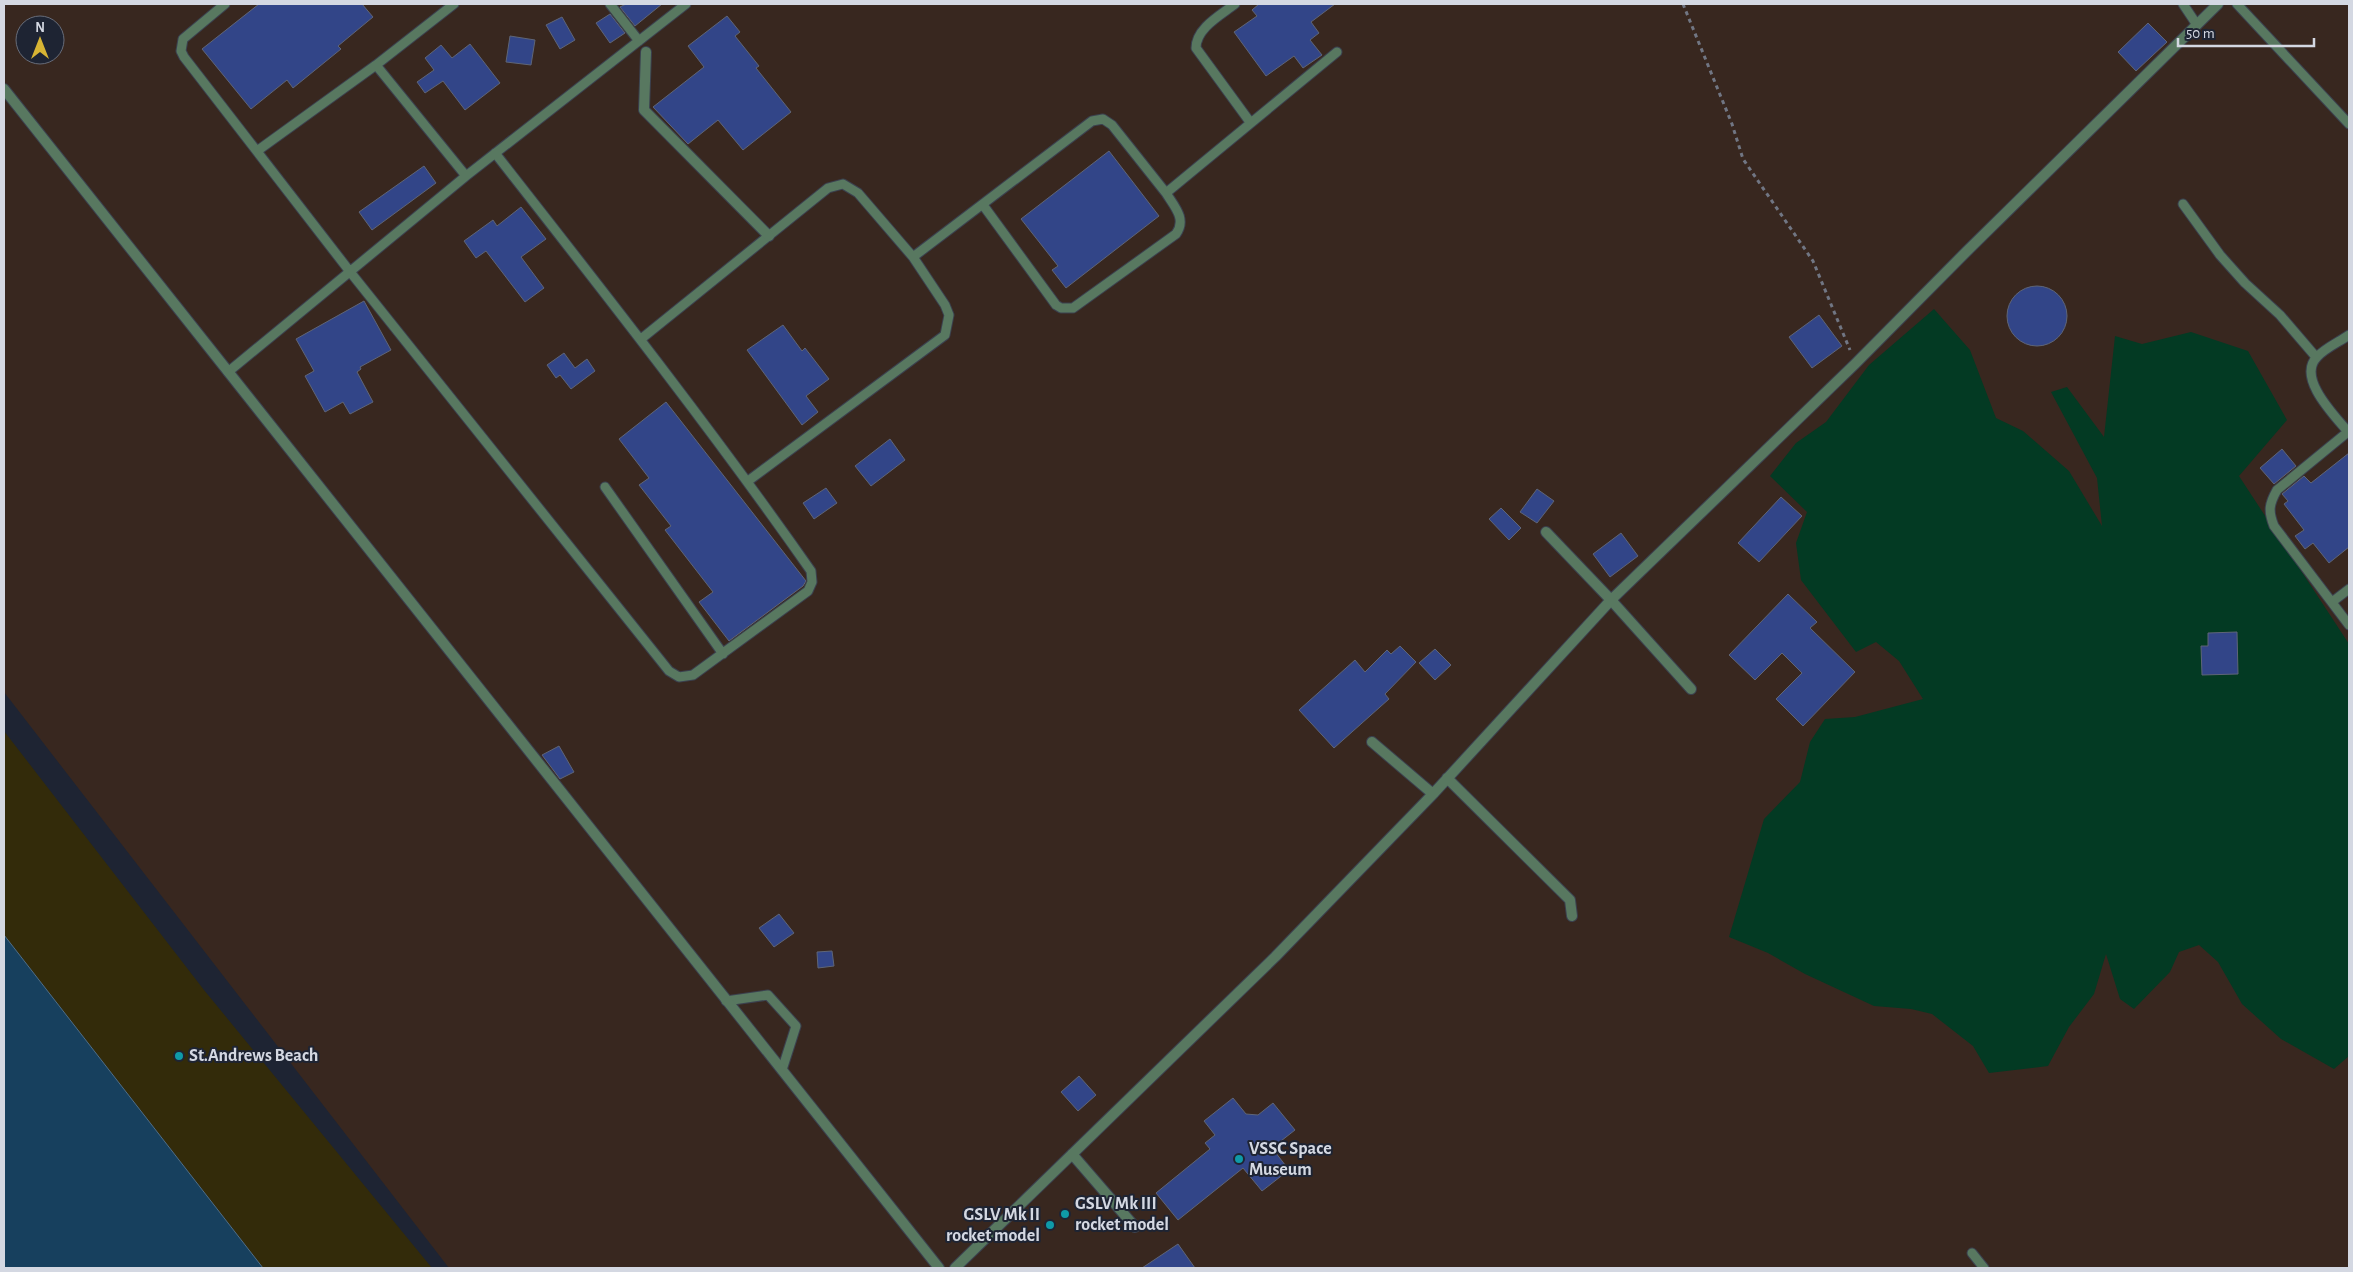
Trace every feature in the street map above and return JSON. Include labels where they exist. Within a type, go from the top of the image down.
[{"type":"street","points":[[955,1268],[1275,957],[1433,794],[1611,600],[1856,364],[2218,4]]},
{"type":"street","points":[[646,52],[644,110],[769,236]]},
{"type":"street","points":[[4,89],[939,1268]]},
{"type":"street","points":[[1546,532],[1611,600],[1691,689]]},
{"type":"street","points":[[1372,742],[1433,794]]},
{"type":"street","points":[[1447,778],[1570,900],[1572,916]]},
{"type":"street","points":[[1072,1154],[1135,1227]]},
{"type":"lane","points":[[225,4],[183,38],[180,51],[351,273],[670,671],[679,677],[693,674],[808,591],[812,582],[811,571],[748,481],[641,339],[495,153]]},
{"type":"lane","points":[[257,151],[376,65],[454,4]]},
{"type":"lane","points":[[610,4],[639,41]]},
{"type":"lane","points":[[228,372],[351,273],[466,176],[686,4]]},
{"type":"lane","points":[[1235,4],[1203,30],[1198,37],[1196,48],[1250,122]]},
{"type":"lane","points":[[2183,4],[2196,25]]},
{"type":"lane","points":[[2237,4],[2349,124]]},
{"type":"lane","points":[[1166,193],[1337,52]]},
{"type":"lane","points":[[376,65],[466,176]]},
{"type":"lane","points":[[913,257],[983,204],[1098,118],[1103,118],[1112,124],[1166,193],[1180,216],[1180,229],[1176,234],[1073,308],[1067,309],[1056,305],[983,204]]},
{"type":"lane","points":[[641,339],[828,188],[844,184],[858,193],[913,257],[945,305],[949,315],[945,335],[748,481]]},
{"type":"lane","points":[[2183,204],[2220,255],[2245,283],[2280,315],[2316,357]]},
{"type":"lane","points":[[2349,335],[2316,357],[2311,369],[2312,384],[2349,432],[2277,490],[2270,504],[2270,515],[2274,526],[2349,625]]},
{"type":"lane","points":[[605,487],[723,654]]},
{"type":"lane","points":[[2332,602],[2349,589]]},
{"type":"lane","points":[[726,1001],[768,994],[796,1026],[782,1070]]},
{"type":"lane","points":[[1972,1253],[1984,1268]]},
{"type":"path","points":[[1684,4],[1732,124],[1743,159],[1813,261],[1856,364]]},
{"type":"shaded area","points":[[4,4],[2349,4],[2349,1268],[449,1268],[4,692]]},
{"type":"green space","points":[[1934,309],[1970,350],[1996,418],[2023,431],[2069,471],[2102,526],[2097,478],[2051,392],[2067,387],[2104,437],[2115,336],[2142,344],[2191,332],[2248,351],[2287,420],[2239,476],[2349,644],[2349,1056],[2334,1069],[2281,1039],[2242,1004],[2218,962],[2199,945],[2179,952],[2170,972],[2134,1009],[2120,999],[2106,954],[2094,994],[2069,1027],[2048,1066],[1989,1073],[1973,1046],[1932,1014],[1911,1009],[1874,1006],[1805,974],[1768,953],[1729,937],[1764,819],[1800,782],[1810,742],[1825,719],[1855,717],[1923,699],[1899,661],[1876,642],[1856,652],[1801,580],[1796,543],[1807,512],[1770,476],[1796,443],[1826,422],[1869,365]]},
{"type":"sand","name":"St.Andrews Beach","points":[[4,731],[204,990],[432,1268],[263,1268],[4,935]]},
{"type":"water","points":[[4,935],[263,1268],[4,1268]]},
{"type":"building","points":[[259,4],[362,4],[373,17],[338,46],[341,49],[293,88],[287,80],[251,109],[202,49]]},
{"type":"building","points":[[626,4],[662,4],[635,26],[620,7]]},
{"type":"building","points":[[1259,4],[1335,4],[1311,22],[1319,33],[1310,40],[1322,55],[1303,68],[1294,56],[1266,76],[1234,32],[1257,16],[1252,10]]},
{"type":"building","points":[[610,14],[625,33],[610,43],[596,23]]},
{"type":"building","points":[[727,16],[740,32],[735,36],[759,66],[756,68],[791,112],[743,150],[718,120],[688,144],[653,107],[704,67],[688,46]]},
{"type":"building","points":[[562,17],[575,40],[560,49],[546,25]]},
{"type":"building","points":[[2148,23],[2167,42],[2136,71],[2118,52]]},
{"type":"building","points":[[510,36],[535,40],[531,65],[506,62]]},
{"type":"building","points":[[470,44],[500,83],[465,110],[443,81],[425,93],[417,82],[434,70],[425,58],[441,45],[452,58]]},
{"type":"building","points":[[1109,151],[1159,216],[1066,288],[1052,270],[1058,266],[1021,219]]},
{"type":"building","points":[[424,166],[436,183],[372,230],[359,212]]},
{"type":"building","points":[[521,207],[546,239],[521,257],[544,288],[525,302],[486,251],[476,258],[464,241],[493,220],[497,226]]},
{"type":"building","points":[[2031,286],[2043,286],[2054,291],[2062,299],[2067,310],[2065,328],[2054,341],[2043,346],[2031,346],[2020,341],[2012,333],[2007,322],[2007,310],[2012,299],[2020,291]]},
{"type":"building","points":[[364,301],[391,350],[360,367],[361,369],[357,372],[373,402],[350,414],[343,402],[325,412],[305,376],[314,371],[296,339]]},
{"type":"building","points":[[1819,315],[1842,346],[1812,368],[1789,337]]},
{"type":"building","points":[[783,325],[802,351],[805,348],[829,379],[806,396],[818,412],[802,425],[747,350]]},
{"type":"building","points":[[564,353],[575,368],[587,359],[595,371],[571,389],[560,375],[556,378],[547,365]]},
{"type":"building","points":[[666,402],[806,581],[803,586],[729,641],[699,602],[713,592],[665,530],[671,526],[639,485],[649,478],[619,439]]},
{"type":"building","points":[[890,439],[905,460],[871,486],[855,466]]},
{"type":"building","points":[[2282,449],[2296,466],[2274,484],[2260,468]]},
{"type":"building","points":[[2349,453],[2349,547],[2329,563],[2313,543],[2305,549],[2295,536],[2304,530],[2284,504],[2288,501],[2282,494],[2304,476],[2311,483]]},
{"type":"building","points":[[826,488],[837,503],[814,519],[803,503]]},
{"type":"building","points":[[1537,489],[1554,501],[1537,523],[1520,512]]},
{"type":"building","points":[[1781,497],[1802,516],[1759,562],[1738,543]]},
{"type":"building","points":[[1501,508],[1521,528],[1509,540],[1489,519]]},
{"type":"building","points":[[1621,533],[1638,556],[1610,577],[1593,554]]},
{"type":"building","points":[[1788,594],[1817,622],[1810,628],[1855,672],[1803,726],[1776,699],[1802,673],[1782,653],[1755,680],[1729,655]]},
{"type":"building","points":[[2237,632],[2238,674],[2202,675],[2201,646],[2208,646],[2208,633]]},
{"type":"building","points":[[1400,646],[1416,662],[1385,694],[1389,699],[1334,748],[1299,710],[1355,660],[1365,672],[1387,650],[1391,654]]},
{"type":"building","points":[[1435,649],[1451,665],[1435,680],[1419,663]]},
{"type":"building","points":[[559,746],[574,772],[560,779],[542,755]]},
{"type":"building","points":[[779,914],[794,933],[774,947],[759,928]]},
{"type":"building","points":[[832,951],[834,966],[818,968],[817,952]]},
{"type":"building","points":[[1079,1076],[1096,1095],[1078,1111],[1061,1092]]},
{"type":"building","name":"VSSC Space Museum","points":[[1233,1098],[1246,1114],[1258,1115],[1273,1103],[1295,1130],[1272,1148],[1289,1170],[1262,1191],[1243,1168],[1178,1220],[1156,1193],[1210,1149],[1205,1143],[1215,1135],[1204,1121]]},
{"type":"building","points":[[1178,1244],[1195,1268],[1142,1268]]},
{"type":"place","name":"St.Andrews Beach","points":[[179,1056]]},
{"type":"place","name":"VSSC Space Museum","points":[[1239,1159]]},
{"type":"place","name":"GSLV Mk III rocket model","points":[[1065,1214]]},
{"type":"place","name":"GSLV Mk II rocket model","points":[[1050,1225]]}]
